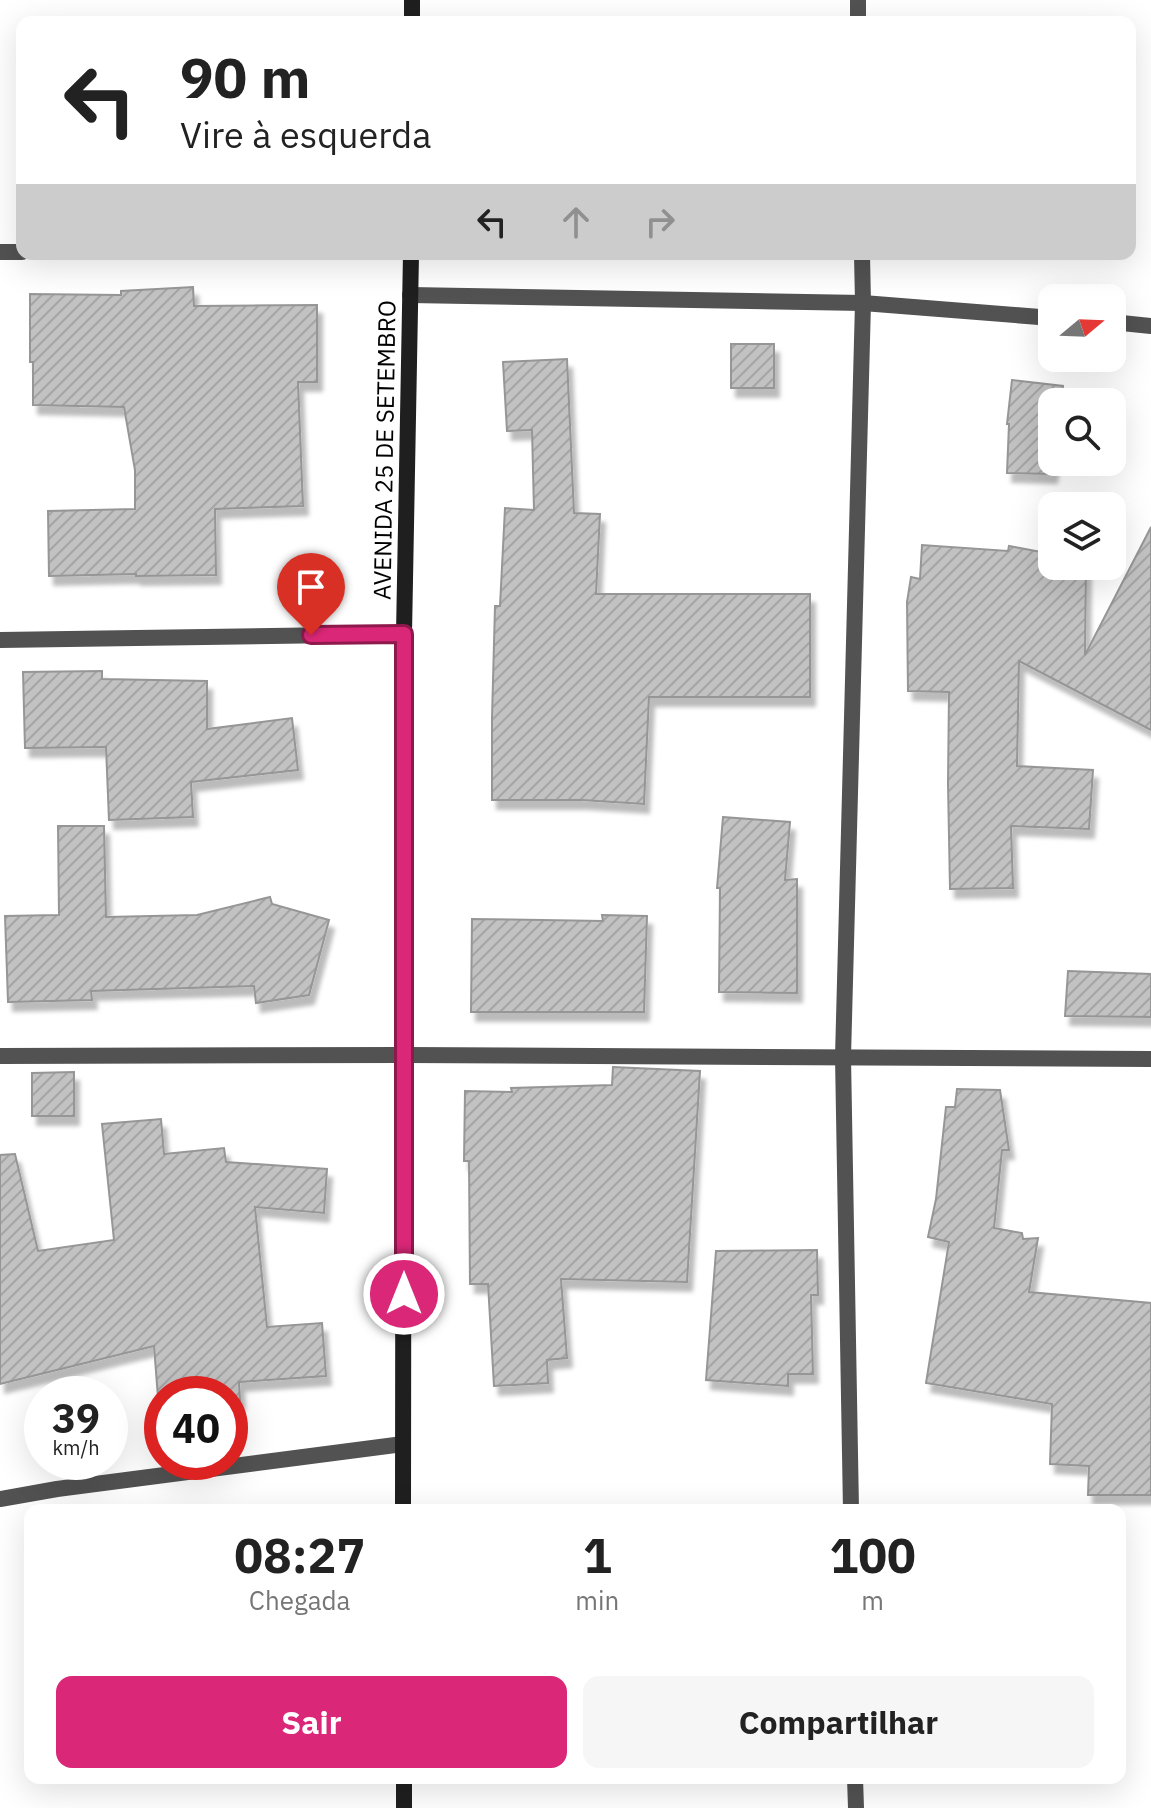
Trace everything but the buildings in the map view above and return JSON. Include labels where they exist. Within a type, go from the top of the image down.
[{"type":"street","name":"AVENIDA 25 DE SETEMBRO","points":[[403,1504],[404,634],[411,260]]},
{"type":"street","points":[[851,1504],[843,1057],[862,260]]},
{"type":"street","points":[[410,295],[863,303],[1038,317]]},
{"type":"street","points":[[1126,323],[1151,326]]},
{"type":"street","points":[[0,640],[404,634]]},
{"type":"street","points":[[0,1056],[1151,1059]]},
{"type":"street","points":[[0,1499],[403,1444]]},
{"type":"street","points":[[404,1784],[404,1808]]},
{"type":"street","points":[[855,1784],[856,1808]]},
{"type":"route","points":[[311,635],[404,634],[404,1294]]}]
